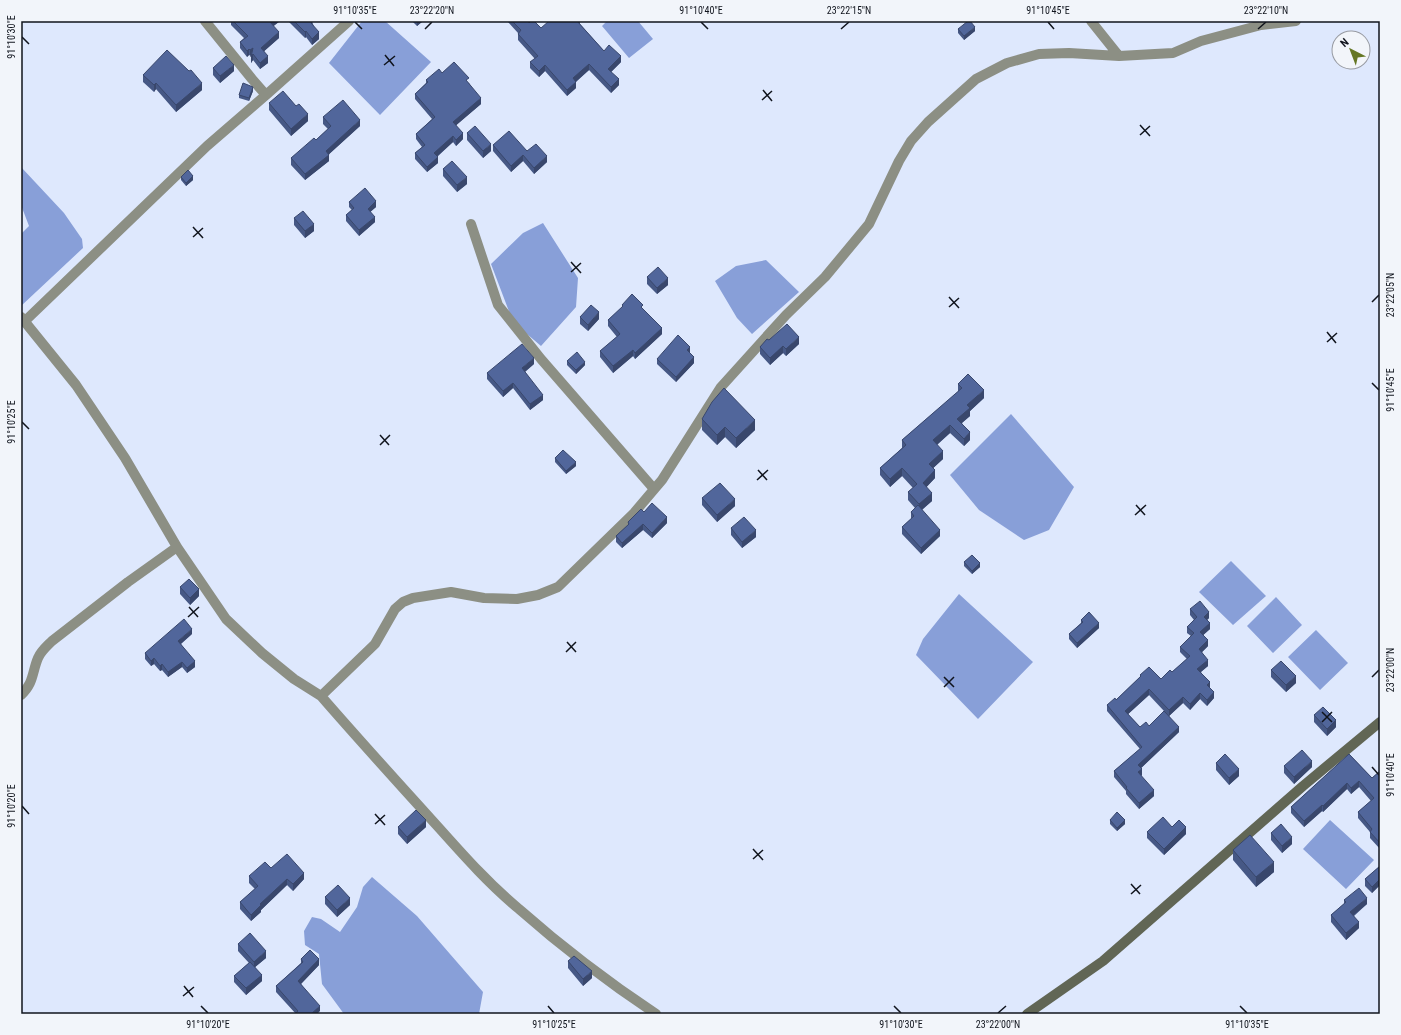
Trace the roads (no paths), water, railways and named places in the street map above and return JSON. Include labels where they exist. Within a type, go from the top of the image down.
[{"type":"main road","points":[[1027,1014],[1103,961],[1303,786],[1380,722]]},
{"type":"street","points":[[205,21],[266,95]]},
{"type":"street","points":[[349,21],[207,146],[23,319],[76,385],[124,458],[176,547],[226,619],[262,653],[294,679],[321,696],[391,776],[473,865],[518,909],[593,969],[656,1014]]},
{"type":"street","points":[[1091,21],[1119,56]]},
{"type":"street","points":[[321,696],[375,644],[395,609],[403,602],[413,598],[451,592],[484,598],[517,599],[538,595],[558,587],[634,513],[662,480],[721,387],[786,315],[825,277],[869,224],[899,161],[911,141],[928,122],[976,79],[1007,63],[1039,54],[1069,53],[1119,56],[1173,53],[1201,42],[1261,25],[1296,21]]},
{"type":"street","points":[[472,224],[498,305],[541,359],[654,489]]},
{"type":"street","points":[[21,695],[34,676],[38,658],[43,650],[52,641],[176,547]]},
{"type":"water","points":[[362,21],[385,21],[431,62],[380,115],[329,63]]},
{"type":"water","points":[[607,21],[638,21],[653,39],[629,58],[602,26]]},
{"type":"water","points":[[21,167],[64,213],[82,239],[83,248],[21,306],[21,234],[29,226],[21,205]]},
{"type":"water","points":[[543,223],[578,278],[576,307],[541,346],[513,322],[491,264],[523,233]]},
{"type":"water","points":[[766,260],[799,292],[752,334],[737,318],[715,281],[736,266]]},
{"type":"water","points":[[1011,414],[1074,487],[1049,530],[1024,540],[979,510],[950,475]]},
{"type":"water","points":[[1231,561],[1266,596],[1233,625],[1199,592]]},
{"type":"water","points":[[959,594],[1033,662],[978,719],[916,655],[923,639]]},
{"type":"water","points":[[1276,597],[1302,625],[1273,653],[1247,626]]},
{"type":"water","points":[[1316,630],[1348,663],[1320,690],[1288,657]]},
{"type":"water","points":[[1330,820],[1374,860],[1346,889],[1303,849]]},
{"type":"water","points":[[372,877],[417,916],[483,992],[479,1014],[344,1014],[322,984],[319,954],[305,945],[304,931],[312,917],[321,919],[340,932],[357,907],[363,887]]}]
